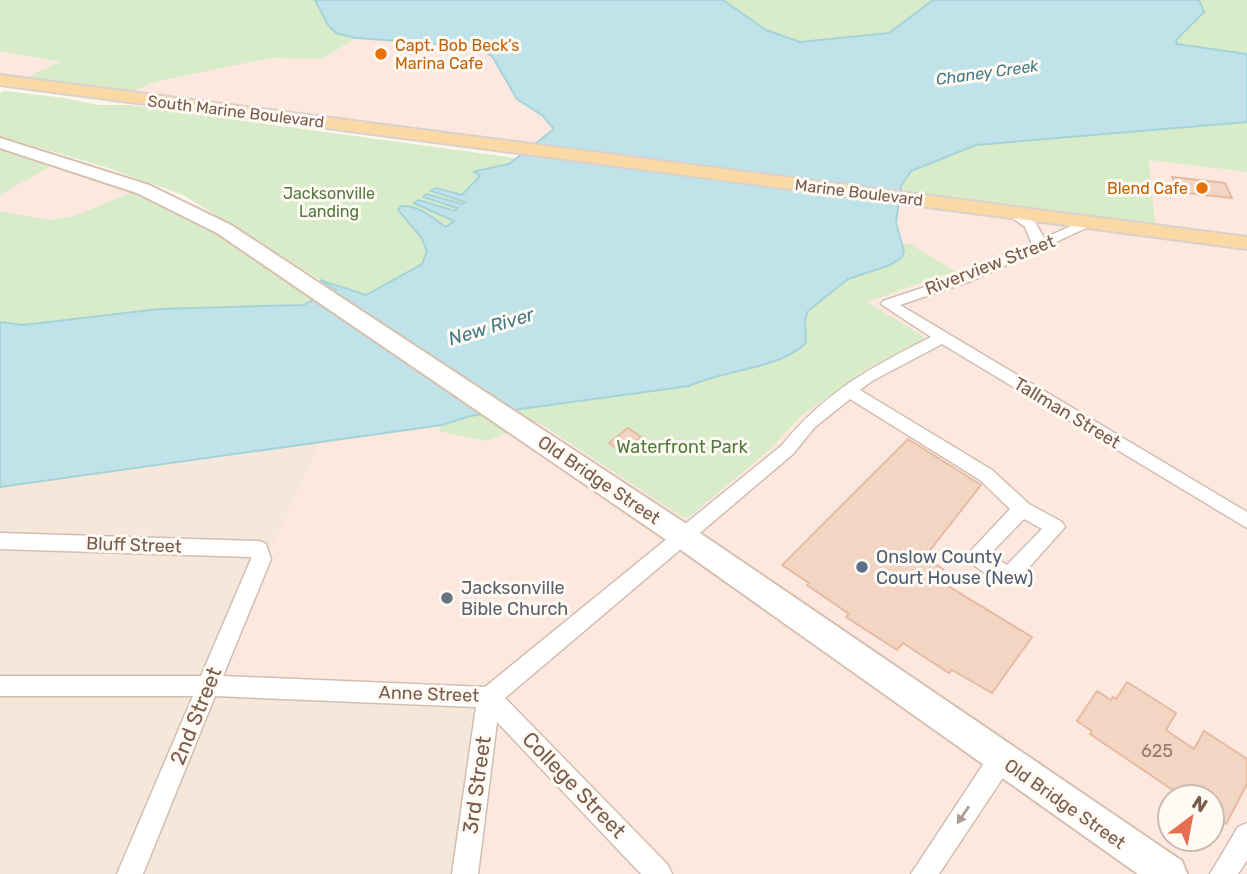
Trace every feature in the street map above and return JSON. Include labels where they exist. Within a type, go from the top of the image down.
[{"type":"main road","name":"South Marine Boulevard","points":[[0,80],[472,142]]},
{"type":"main road","name":"Marine Boulevard","points":[[472,142],[1247,243]]},
{"type":"main road","name":"Old Bridge Street","points":[[0,143],[117,178],[190,208],[684,537],[1169,874]]},
{"type":"street","points":[[1010,212],[1031,223],[1038,234],[1039,246]]},
{"type":"street","name":"Riverview Street","points":[[888,304],[969,276],[1090,223]]},
{"type":"street","name":"Tallman Street","points":[[888,304],[1247,521]]},
{"type":"street","name":"Anne Street","points":[[0,686],[208,685],[489,697],[787,450],[809,423],[866,377],[942,338]]},
{"type":"street","points":[[849,391],[986,475],[1022,509]]},
{"type":"street","name":"Bluff Street","points":[[0,541],[258,549],[261,559]]},
{"type":"street","name":"2nd Street","points":[[130,874],[261,559]]},
{"type":"street","name":"3rd Street","points":[[465,874],[489,697]]},
{"type":"street","name":"College Street","points":[[489,697],[659,874]]},
{"type":"street","points":[[924,874],[1001,759]]},
{"type":"street","points":[[1223,874],[1247,836]]},
{"type":"shaded area","points":[[356,38],[456,45],[480,50],[492,56],[517,99],[543,116],[554,128],[527,149],[122,96],[155,82],[271,58],[322,59]]},
{"type":"shaded area","points":[[0,51],[61,62],[15,82],[0,80]]},
{"type":"shaded area","points":[[1149,160],[1247,172],[1247,874],[465,874],[488,697],[208,686],[321,442],[442,425],[902,245],[896,223],[900,197],[1156,230]]},
{"type":"shaded area","points":[[60,161],[143,188],[71,217],[49,220],[0,211],[0,195]]},
{"type":"shaded area","points":[[321,442],[209,685],[489,697],[465,874],[0,874],[0,487]]},
{"type":"green space","points":[[0,0],[315,0],[334,30],[356,38],[322,59],[271,58],[155,82],[122,96],[15,82],[60,62],[0,51]]},
{"type":"green space","points":[[723,0],[933,0],[889,33],[800,42],[766,30]]},
{"type":"green space","points":[[1199,0],[1247,0],[1247,54],[1177,44],[1176,40],[1204,12]]},
{"type":"green space","name":"Jacksonville Landing","points":[[4,91],[98,105],[129,105],[515,158],[509,164],[476,171],[481,175],[461,195],[436,188],[432,192],[466,202],[462,204],[427,194],[424,198],[458,208],[455,211],[420,200],[415,203],[455,221],[446,227],[419,210],[401,206],[401,215],[421,237],[427,251],[422,264],[366,295],[320,280],[183,195],[105,167],[0,136],[0,93]]},
{"type":"green space","points":[[1247,122],[1247,172],[1149,160],[1156,231],[900,197],[901,186],[911,171],[976,145]]},
{"type":"green space","points":[[0,143],[60,161],[0,195]]},
{"type":"green space","points":[[143,188],[323,296],[303,305],[159,309],[23,325],[0,322],[0,211],[49,220],[71,217]]},
{"type":"green space","name":"Waterfront Park","points":[[908,243],[955,271],[867,302],[924,338],[867,369],[801,416],[767,452],[689,517],[682,517],[538,422],[486,441],[438,431],[442,425],[470,416],[689,386],[781,358],[806,343],[804,326],[814,306],[850,279],[896,262],[904,251],[902,245]]},
{"type":"water","points":[[315,0],[723,0],[766,30],[800,42],[889,33],[933,0],[1199,0],[1204,12],[1176,40],[1177,44],[1247,54],[1247,122],[976,145],[911,171],[901,186],[896,223],[904,251],[902,257],[890,265],[848,279],[808,311],[805,320],[806,343],[795,352],[766,364],[689,386],[470,416],[442,425],[0,487],[0,322],[23,325],[159,309],[303,305],[336,290],[320,280],[366,295],[422,264],[427,251],[421,237],[398,210],[401,206],[419,210],[446,227],[454,221],[414,203],[419,200],[455,211],[457,208],[423,197],[427,194],[462,204],[465,202],[431,191],[436,188],[462,195],[480,176],[474,172],[509,164],[554,129],[543,116],[517,99],[492,56],[480,50],[456,45],[356,38],[336,33],[328,25]]},
{"type":"building","name":"Blend Cafe","points":[[1172,177],[1225,183],[1232,198],[1178,192]]},
{"type":"building","points":[[628,428],[641,437],[622,452],[609,443]]},
{"type":"building","name":"Onslow County Court House (New)","points":[[908,439],[981,485],[924,558],[943,569],[935,578],[1032,637],[992,693],[952,670],[949,673],[903,643],[897,650],[846,617],[849,614],[782,565]]},
{"type":"building","points":[[1127,682],[1176,713],[1166,730],[1194,749],[1204,731],[1247,759],[1247,784],[1226,824],[1226,783],[1162,783],[1090,734],[1092,731],[1077,721],[1097,691],[1111,700],[1113,697],[1116,699]]},
{"type":"place","name":"Capt. Bob Beck’s Marina Cafe","points":[[381,54]]},
{"type":"place","name":"Blend Cafe","points":[[1202,188]]},
{"type":"place","name":"Onslow County Court House (New)","points":[[862,567]]},
{"type":"place","name":"Jacksonville Bible Church","points":[[447,598]]},
{"type":"water label","name":"Chaney Creek","points":[[987,72]]},
{"type":"water label","name":"New River","points":[[491,326]]}]
